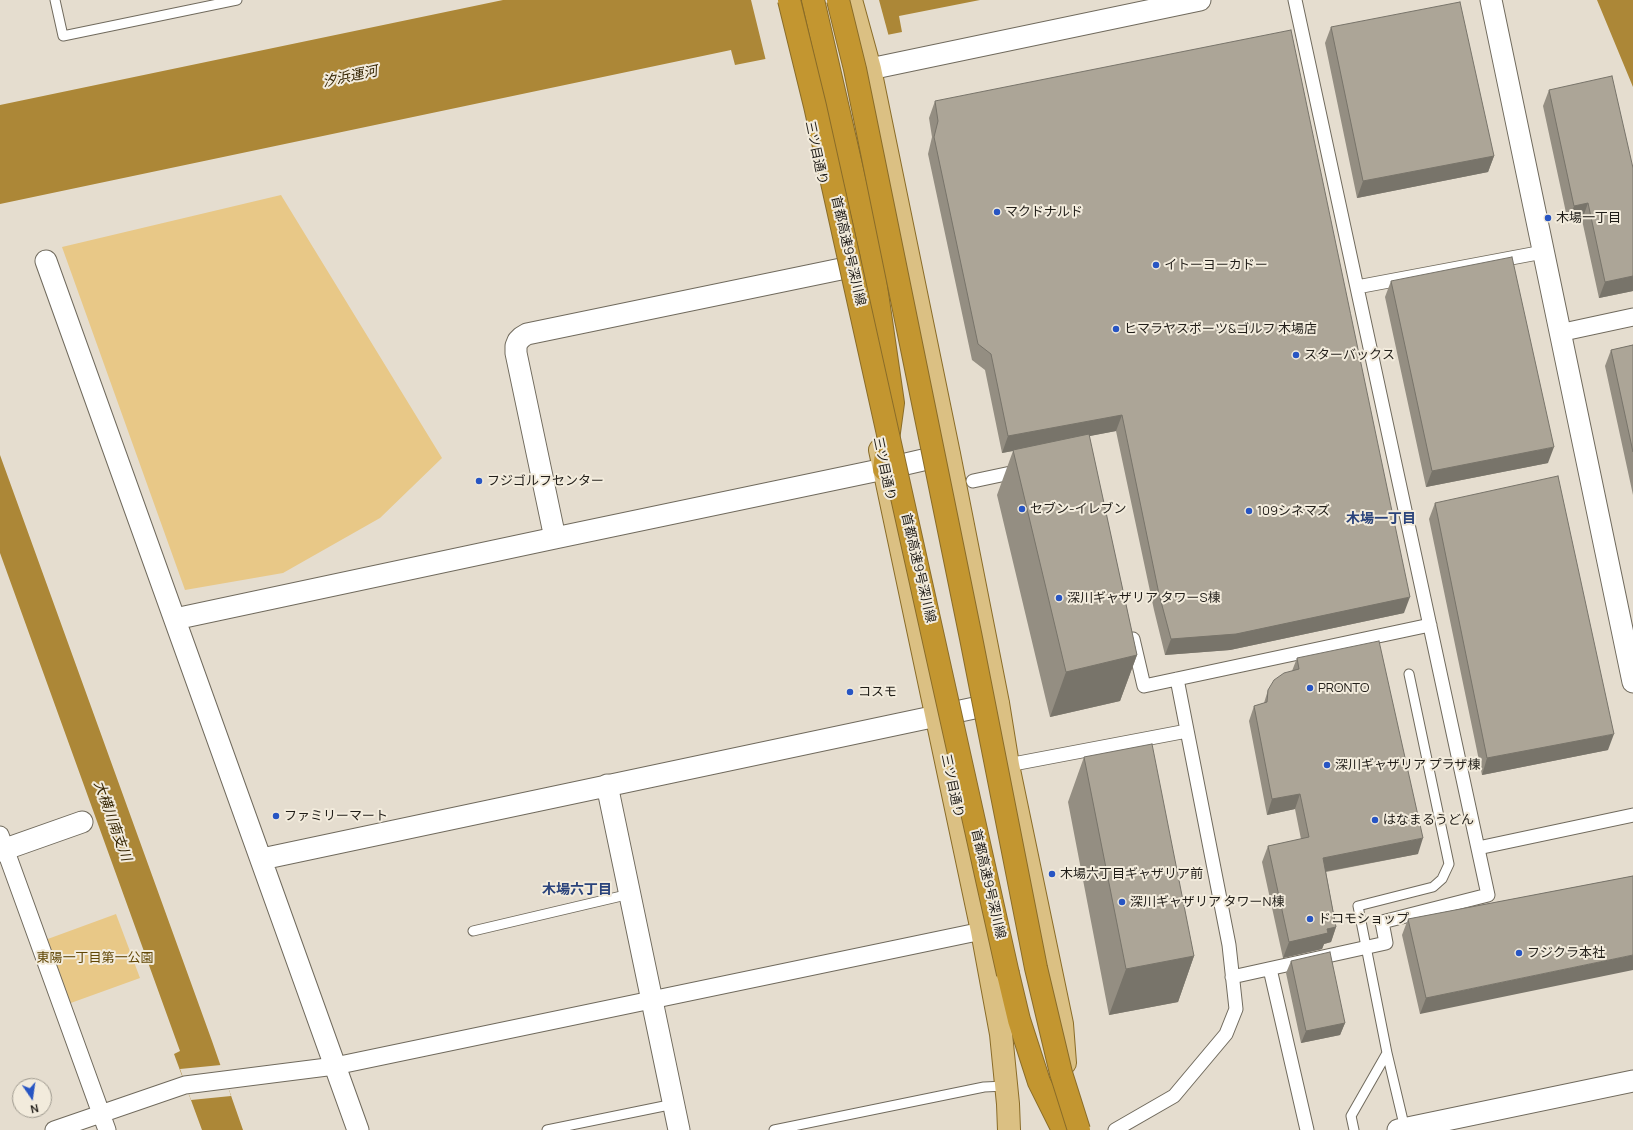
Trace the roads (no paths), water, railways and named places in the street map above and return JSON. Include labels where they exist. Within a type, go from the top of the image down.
[{"type":"highway","name":"首都高速9号深川線","points":[[789,0],[816,106],[1019,1020],[1039,1082],[1062,1130]]},
{"type":"highway","points":[[813,0],[871,252],[893,403],[884,469]]},
{"type":"highway","points":[[838,0],[855,69],[973,646],[1036,968],[1061,1073],[1079,1130]]},
{"type":"main road","name":"三ツ目通り","points":[[779,0],[798,70],[982,930],[1001,1034],[1009,1130]]},
{"type":"main road","points":[[851,0],[870,69],[949,454],[998,703],[1008,765],[1062,1024],[1069,1109],[1068,1130]]},
{"type":"street","points":[[870,69],[1200,0]]},
{"type":"street","points":[[1232,977],[1366,949],[1386,943],[1382,922],[1488,896],[1295,0]]},
{"type":"street","points":[[1491,0],[1633,682]]},
{"type":"street","points":[[1357,287],[1543,252]]},
{"type":"street","points":[[46,260],[358,1130]]},
{"type":"street","points":[[555,538],[516,353],[516,346],[522,337],[527,334],[841,269]]},
{"type":"street","points":[[1560,333],[1633,317]]},
{"type":"street","points":[[175,619],[949,454]]},
{"type":"street","points":[[973,481],[1032,469]]},
{"type":"street","points":[[1130,626],[1144,686],[1430,625]]},
{"type":"street","points":[[1115,1130],[1174,1096],[1226,1034],[1236,1008],[1229,945],[1177,679]]},
{"type":"street","points":[[262,859],[998,703]]},
{"type":"street","points":[[1008,765],[1187,731]]},
{"type":"street","points":[[607,785],[679,1130]]},
{"type":"street","points":[[1478,848],[1633,815]]},
{"type":"street","points":[[82,822],[2,845],[107,1130]]},
{"type":"street","points":[[54,1130],[186,1085],[335,1066],[982,930]]},
{"type":"street","points":[[1270,969],[1307,1130]]},
{"type":"street","points":[[1402,1129],[1633,1081]]},
{"type":"lane","points":[[55,0],[63,36],[237,0]]},
{"type":"lane","points":[[1402,1129],[1358,906],[1433,887],[1442,879],[1449,864],[1409,674]]},
{"type":"lane","points":[[473,931],[630,894]]},
{"type":"lane","points":[[1354,1130],[1351,1116],[1387,1053]]},
{"type":"lane","points":[[774,1130],[984,1087],[1006,1086]]},
{"type":"lane","points":[[547,1130],[674,1104]]},
{"type":"water","name":"汐浜運河","points":[[503,0],[980,0],[899,16],[902,32],[735,65],[731,50],[0,204],[0,105]]},
{"type":"water","points":[[1597,0],[1633,0],[1633,87]]},
{"type":"water","name":"大横川南支川","points":[[0,455],[243,1130],[202,1130],[174,1054],[180,1051],[0,553]]},
{"type":"place","name":"マクドナルド","points":[[997,212]]},
{"type":"place","name":"木場一丁目","points":[[1548,218]]},
{"type":"place","name":"イトーヨーカドー","points":[[1156,265]]},
{"type":"place","name":"ヒマラヤスポーツ&ゴルフ 木場店","points":[[1116,329]]},
{"type":"place","name":"スターバックス","points":[[1296,355]]},
{"type":"place","name":"フジゴルフセンター","points":[[479,481]]},
{"type":"place","name":"セブン-イレブン","points":[[1022,509]]},
{"type":"place","name":"109シネマズ","points":[[1249,511]]},
{"type":"place","name":"深川ギャザリア タワーS棟","points":[[1059,598]]},
{"type":"place","name":"PRONTO","points":[[1310,688]]},
{"type":"place","name":"コスモ","points":[[850,692]]},
{"type":"place","name":"深川ギャザリア プラザ棟","points":[[1327,765]]},
{"type":"place","name":"ファミリーマート","points":[[276,816]]},
{"type":"place","name":"はなまるうどん","points":[[1375,820]]},
{"type":"place","name":"木場六丁目ギャザリア前","points":[[1052,874]]},
{"type":"place","name":"深川ギャザリア タワーN棟","points":[[1122,902]]},
{"type":"place","name":"ドコモショップ","points":[[1310,919]]},
{"type":"place","name":"フジクラ本社","points":[[1519,953]]},
{"type":"district","name":"木場一丁目","points":[[1381,519]]},
{"type":"district","name":"木場六丁目","points":[[577,890]]},
{"type":"park label","name":"東陽一丁目第一公園","points":[[95,958]]}]
